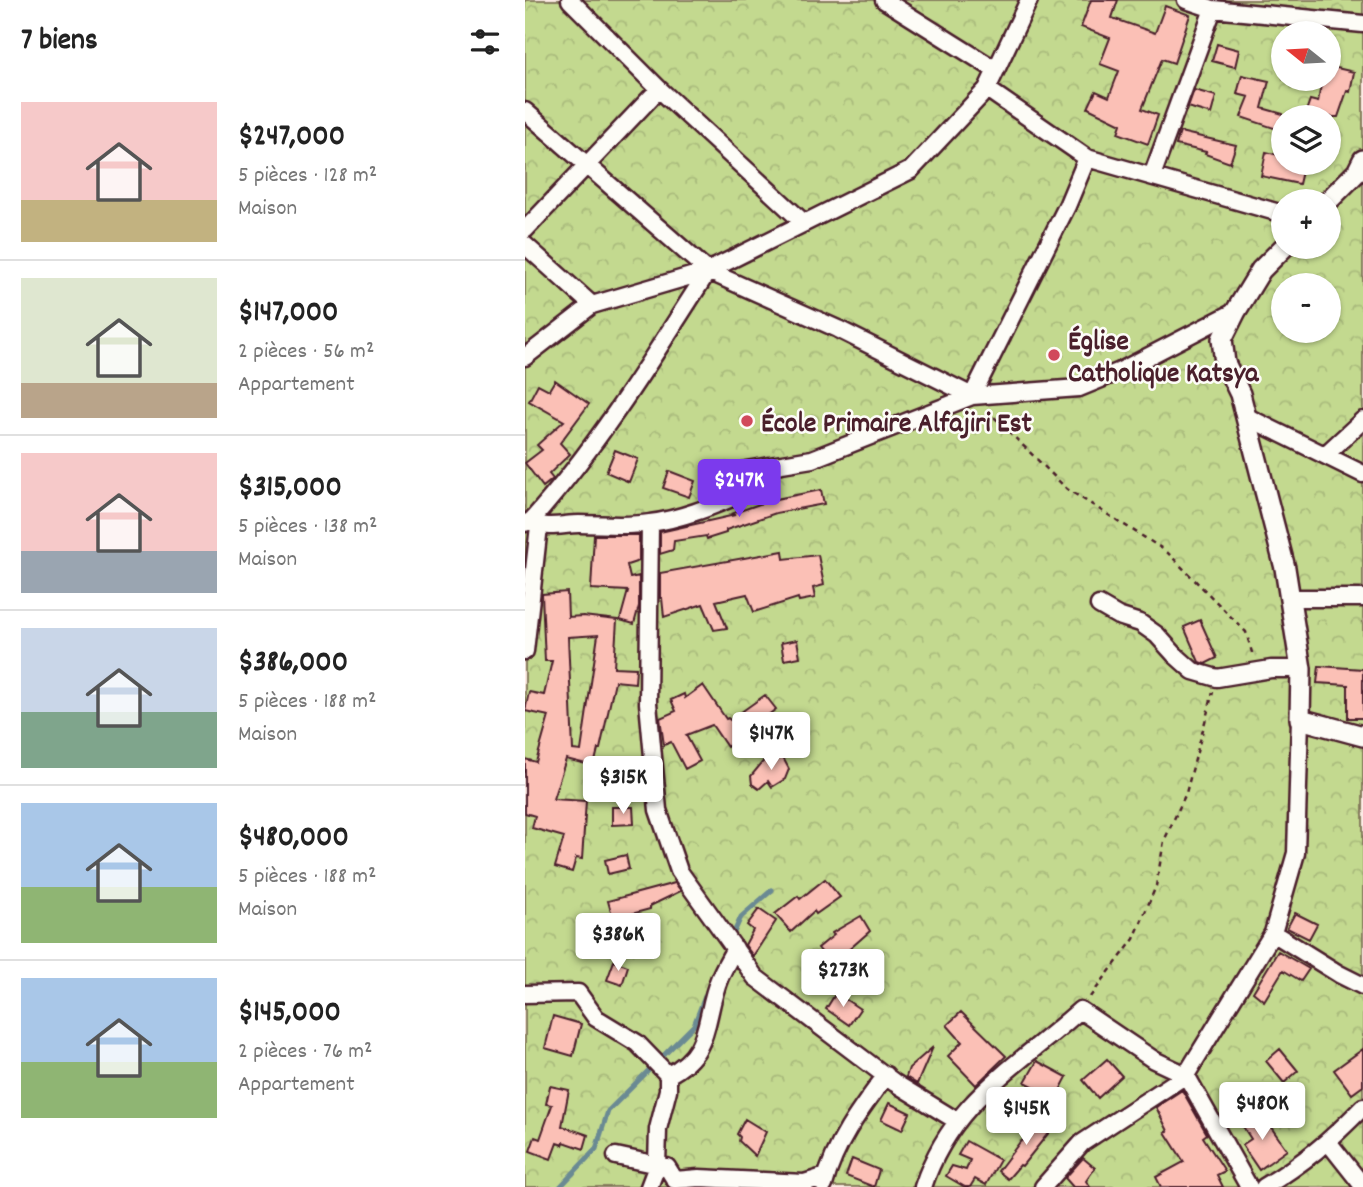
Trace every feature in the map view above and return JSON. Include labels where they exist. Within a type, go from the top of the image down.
[{"type":"street","points":[[570,0],[659,89],[804,223]]},
{"type":"street","points":[[884,0],[994,69]]},
{"type":"street","points":[[525,357],[592,305],[708,271],[911,170],[987,89],[994,69],[1029,0]]},
{"type":"street","points":[[1186,0],[1213,9],[1363,24]]},
{"type":"street","points":[[1152,176],[1213,9]]},
{"type":"street","points":[[525,230],[659,89]]},
{"type":"street","points":[[987,89],[1087,158],[1271,211]]},
{"type":"street","points":[[525,111],[708,271],[838,329],[972,396]]},
{"type":"street","points":[[972,396],[1067,206],[1087,158]]},
{"type":"street","points":[[1341,189],[1361,171]]},
{"type":"street","points":[[525,245],[592,305]]},
{"type":"street","points":[[1043,1187],[1082,1143],[1186,1075],[1273,933],[1296,853],[1301,669],[1276,526],[1240,394],[1225,363],[1222,339],[1261,270],[1272,259]]},
{"type":"street","points":[[525,651],[532,524],[636,384],[708,271]]},
{"type":"street","points":[[532,524],[650,523],[694,513],[739,495],[746,470],[812,459],[972,396],[1079,388],[1128,368],[1236,311]]},
{"type":"street","points":[[1245,416],[1363,474]]},
{"type":"street","points":[[1325,455],[1363,420]]},
{"type":"street","points":[[650,523],[648,702],[658,810],[679,871],[755,977],[886,1075],[957,1121]]},
{"type":"street","points":[[1289,598],[1363,598]]},
{"type":"street","points":[[1099,606],[1140,623],[1157,635],[1193,671],[1217,678],[1257,671],[1301,669]]},
{"type":"street","points":[[1300,719],[1363,736]]},
{"type":"street","points":[[1273,933],[1363,986]]},
{"type":"street","points":[[668,1075],[696,1055],[706,1033],[719,979],[735,948]]},
{"type":"street","points":[[525,993],[578,993],[596,1018],[637,1043],[668,1075],[669,1090],[658,1129],[657,1166],[649,1187]]},
{"type":"street","points":[[923,1187],[941,1143],[963,1112],[1037,1044],[1080,1010],[1154,1060],[1186,1075],[1249,1187]]},
{"type":"street","points":[[616,1156],[667,1167],[675,1180],[699,1178],[825,1182],[839,1144],[886,1075]]},
{"type":"street","points":[[1264,1187],[1295,1169],[1329,1143],[1363,1107]]},
{"type":"street","points":[[1329,1143],[1363,1186]]},
{"type":"path","points":[[972,396],[1067,489],[1166,551],[1246,632],[1257,671]]},
{"type":"path","points":[[1080,1010],[1134,939],[1156,886],[1164,841],[1186,793],[1217,678]]},
{"type":"green space","points":[[525,0],[1363,0],[1363,1187],[525,1187]]},
{"type":"building","points":[[1091,0],[1118,0],[1112,18],[1155,33],[1165,6],[1190,15],[1174,63],[1162,59],[1142,109],[1158,115],[1148,144],[1118,133],[1121,124],[1088,108],[1096,91],[1109,97],[1119,71],[1100,64],[1110,38],[1081,27]]},
{"type":"building","points":[[1217,44],[1239,50],[1235,67],[1212,61]]},
{"type":"building","points":[[1341,69],[1354,72],[1350,92],[1347,91],[1341,108],[1341,105],[1308,105],[1310,100],[1318,102],[1320,91],[1341,91]]},
{"type":"building","points":[[1242,75],[1269,81],[1262,108],[1271,111],[1271,127],[1241,117],[1249,97],[1237,94]]},
{"type":"building","points":[[1194,90],[1216,96],[1211,114],[1188,107]]},
{"type":"building","points":[[1180,132],[1236,145],[1230,163],[1205,154],[1206,152],[1176,145]]},
{"type":"building","points":[[1266,152],[1271,153],[1271,175],[1301,175],[1299,184],[1261,176]]},
{"type":"building","points":[[555,380],[589,404],[560,443],[570,454],[549,474],[553,479],[543,487],[525,463],[542,450],[537,445],[564,421],[529,401],[538,384],[549,390]]},
{"type":"building","points":[[615,450],[638,459],[629,482],[606,472]]},
{"type":"building","points":[[669,471],[695,481],[689,497],[663,488]]},
{"type":"building","points":[[821,490],[824,504],[776,513],[707,539],[706,536],[674,541],[673,550],[660,554],[660,532],[735,515],[731,514],[771,500]]},
{"type":"building","points":[[594,535],[639,535],[639,561],[627,565],[630,578],[639,576],[639,606],[634,624],[620,620],[628,591],[591,589]]},
{"type":"building","points":[[783,551],[784,559],[818,555],[824,585],[813,588],[815,598],[799,601],[798,598],[754,612],[747,594],[716,601],[727,628],[714,630],[703,604],[664,617],[660,598],[660,573]]},
{"type":"building","points":[[567,592],[568,617],[617,620],[614,667],[636,668],[635,683],[615,681],[594,766],[566,759],[553,799],[586,801],[582,859],[576,858],[572,872],[555,867],[564,837],[532,828],[535,816],[525,813],[525,759],[536,762],[549,716],[525,711],[529,692],[544,695],[552,661],[545,661],[542,594]],"holes":[[[598,635],[581,751],[573,750],[568,637]]]},
{"type":"building","points":[[1200,620],[1217,658],[1205,664],[1199,662],[1184,627]]},
{"type":"building","points":[[797,640],[800,657],[784,660],[781,643]]},
{"type":"building","points":[[1319,666],[1363,669],[1363,718],[1348,718],[1348,685],[1317,683]]},
{"type":"building","points":[[703,685],[726,719],[730,720],[765,695],[776,709],[727,747],[712,725],[686,735],[700,761],[685,769],[671,742],[664,745],[660,718],[676,711],[671,700],[684,694],[685,698]]},
{"type":"building","points":[[781,754],[789,769],[785,779],[772,787],[768,781],[759,789],[752,784],[751,776],[765,759]]},
{"type":"building","points":[[612,807],[633,807],[634,824],[612,825]]},
{"type":"building","points":[[626,855],[629,869],[608,874],[605,860]]},
{"type":"building","points":[[825,879],[840,897],[816,914],[814,911],[791,932],[775,914]]},
{"type":"building","points":[[675,883],[681,891],[650,906],[650,909],[613,919],[608,901]]},
{"type":"building","points":[[759,909],[776,921],[753,956],[745,945],[753,930],[747,925]]},
{"type":"building","points":[[1295,913],[1317,924],[1309,939],[1287,928]]},
{"type":"building","points":[[861,916],[870,931],[820,975],[810,964],[822,953],[818,948],[834,935],[832,933]]},
{"type":"building","points":[[1278,951],[1309,969],[1301,981],[1283,970],[1264,1001],[1253,992]]},
{"type":"building","points":[[614,961],[628,966],[622,985],[607,980]]},
{"type":"building","points":[[836,993],[860,1009],[849,1025],[826,1009]]},
{"type":"building","points":[[961,1012],[1006,1056],[976,1085],[948,1056],[962,1042],[947,1025]]},
{"type":"building","points":[[553,1016],[581,1024],[573,1056],[545,1048]]},
{"type":"building","points":[[933,1047],[917,1084],[906,1077],[909,1068]]},
{"type":"building","points":[[1280,1049],[1298,1071],[1284,1083],[1266,1061]]},
{"type":"building","points":[[1363,1049],[1363,1086],[1352,1094],[1334,1070]]},
{"type":"building","points":[[1107,1059],[1122,1076],[1098,1098],[1083,1080]]},
{"type":"building","points":[[1037,1061],[1067,1077],[1056,1098],[1025,1082]]},
{"type":"building","points":[[550,1086],[569,1090],[562,1126],[588,1135],[584,1149],[564,1142],[563,1145],[557,1143],[551,1159],[530,1151],[535,1137],[540,1139],[552,1105],[546,1104]]},
{"type":"building","points":[[1182,1090],[1207,1134],[1203,1137],[1225,1171],[1217,1175],[1223,1187],[1161,1187],[1156,1177],[1184,1162],[1165,1132],[1168,1131],[1156,1107]]},
{"type":"building","points":[[889,1103],[910,1113],[902,1130],[881,1120]]},
{"type":"building","points":[[1261,1113],[1287,1150],[1259,1170],[1242,1145],[1251,1139],[1242,1125]]},
{"type":"building","points":[[1032,1118],[1042,1125],[1039,1131],[1059,1120],[1008,1179],[998,1171],[1020,1142],[1027,1138],[1021,1132]]},
{"type":"building","points":[[745,1119],[766,1132],[755,1156],[739,1141],[737,1134]]},
{"type":"building","points":[[966,1141],[1000,1160],[986,1185],[975,1179],[970,1187],[965,1187],[946,1176],[952,1166],[966,1170],[970,1160],[958,1155]]},
{"type":"building","points":[[1083,1158],[1095,1168],[1086,1181],[1090,1187],[1073,1187],[1065,1178]]},
{"type":"building","points":[[852,1159],[879,1170],[874,1187],[846,1176]]},
{"type":"waterway","points":[[732,937],[741,917],[772,890]]},
{"type":"waterway","points":[[560,1187],[596,1149],[608,1111],[694,1025],[716,968]]},
{"type":"place","name":"Église Catholique Katsya","points":[[1054,355]]},
{"type":"place","name":"École Primaire Alfajiri Est","points":[[747,421]]}]
